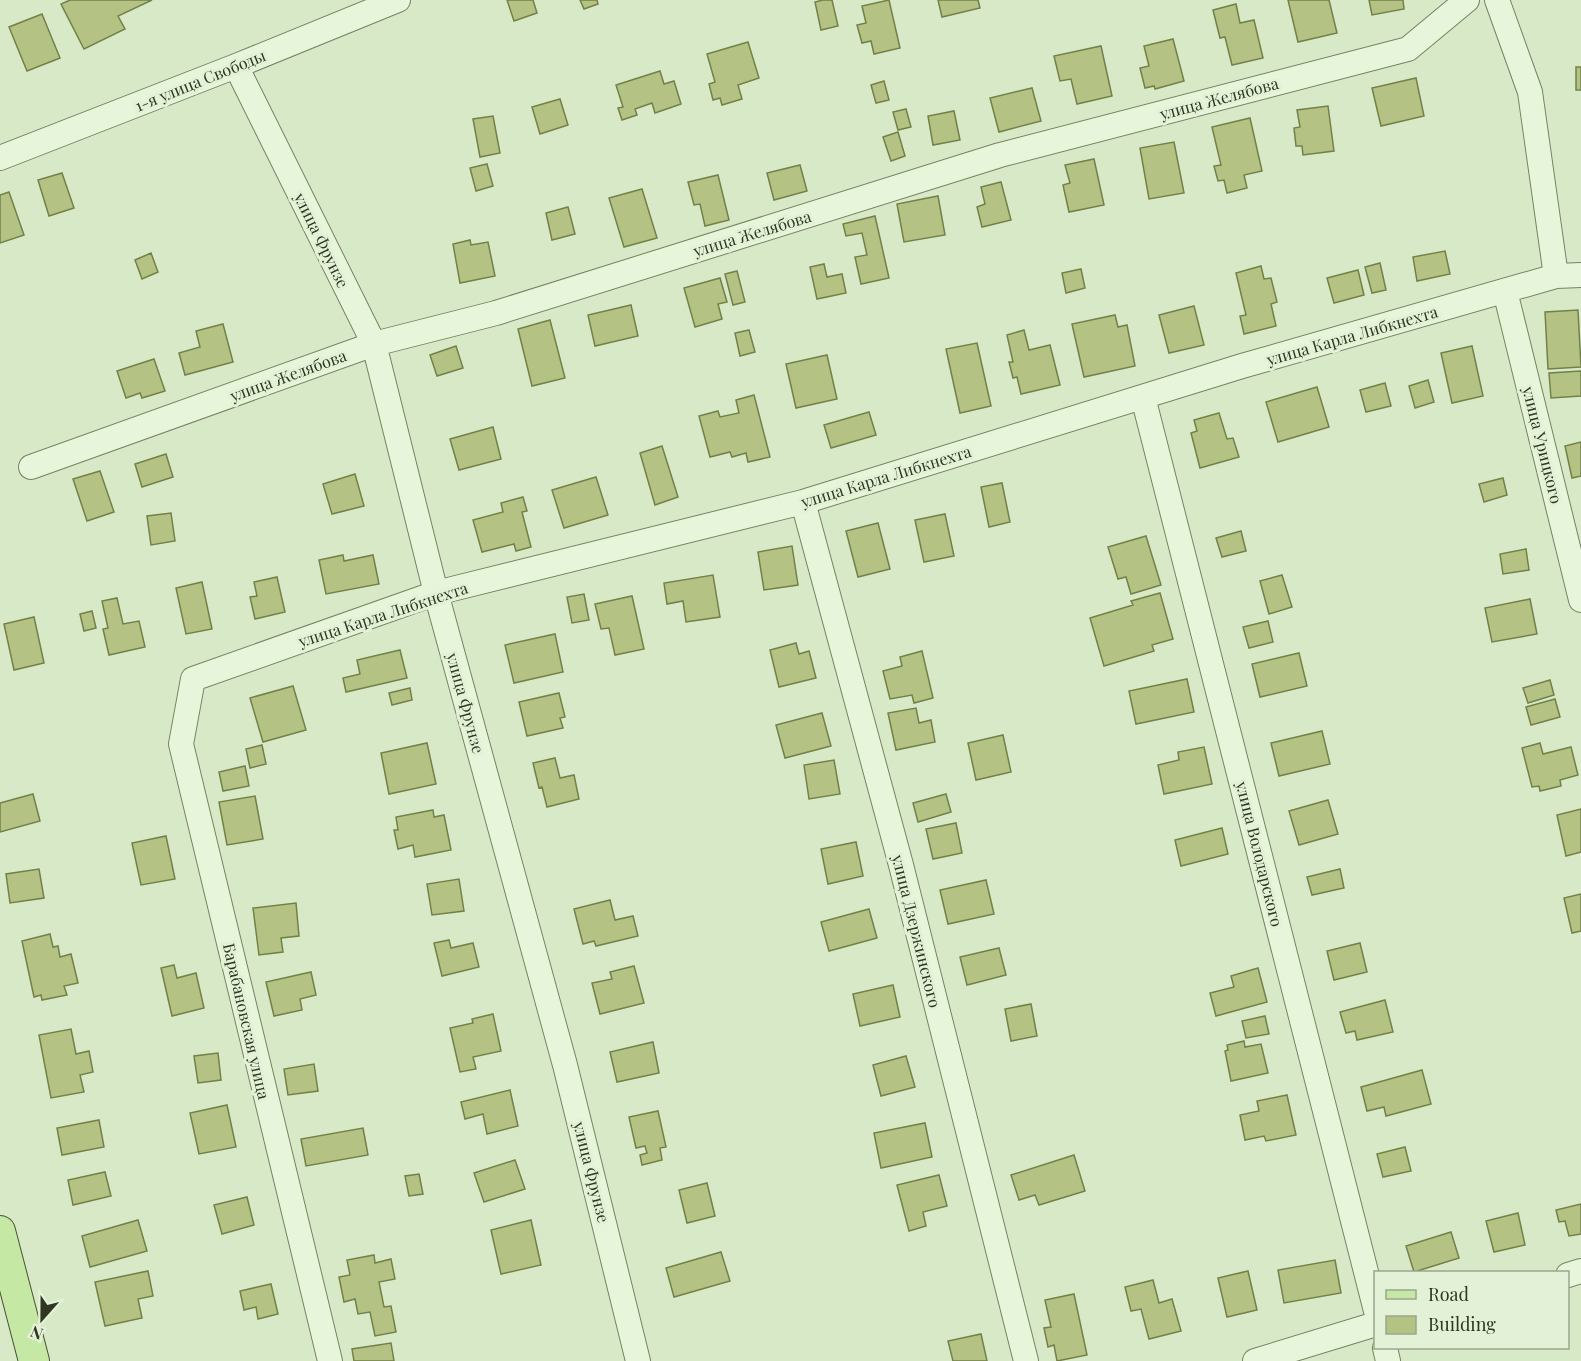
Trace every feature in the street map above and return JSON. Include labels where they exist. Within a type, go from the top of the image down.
[{"type":"main road","points":[[0,1231],[34,1361]]},
{"type":"street","name":"1-я улица Свободы","points":[[0,158],[398,0]]},
{"type":"street","name":"улица Желябова","points":[[31,467],[374,344],[496,313],[1000,155],[1408,49],[1467,0]]},
{"type":"street","points":[[1497,0],[1530,92],[1556,276]]},
{"type":"street","name":"улица Фрунзе","points":[[236,66],[374,344],[436,593],[565,1065],[638,1361]]},
{"type":"street","name":"улица Карла Либкнехта","points":[[193,680],[436,593],[803,501],[1143,397],[1556,276],[1581,275]]},
{"type":"street","name":"улица Урицкого","points":[[1505,291],[1581,600]]},
{"type":"street","name":"улица Володарского","points":[[1143,397],[1374,1303]]},
{"type":"street","name":"улица Дзержинского","points":[[803,501],[901,865],[1026,1361]]},
{"type":"street","name":"Барабановская улица","points":[[193,680],[181,744],[330,1361]]},
{"type":"street","points":[[1255,1361],[1374,1325]]},
{"type":"building","points":[[70,0],[152,0],[118,16],[125,29],[84,49],[61,4]]},
{"type":"building","points":[[507,0],[533,0],[537,13],[514,21]]},
{"type":"building","points":[[580,0],[597,0],[598,4],[584,9]]},
{"type":"building","points":[[832,0],[838,26],[821,30],[815,2]]},
{"type":"building","points":[[889,0],[900,48],[874,54],[871,41],[862,43],[857,25],[866,23],[862,6]]},
{"type":"building","points":[[938,0],[978,0],[980,8],[942,17]]},
{"type":"building","points":[[1288,0],[1329,0],[1337,33],[1298,42]]},
{"type":"building","points":[[1369,0],[1403,0],[1404,9],[1372,15]]},
{"type":"building","points":[[1236,4],[1240,23],[1254,20],[1263,58],[1232,65],[1225,37],[1220,38],[1213,10]]},
{"type":"building","points":[[42,14],[60,58],[27,71],[9,27]]},
{"type":"building","points":[[1173,39],[1184,81],[1155,89],[1154,86],[1145,88],[1140,68],[1149,66],[1144,46]]},
{"type":"building","points":[[748,42],[759,78],[738,85],[742,99],[722,105],[720,98],[713,100],[709,84],[715,82],[707,54]]},
{"type":"building","points":[[1101,46],[1112,96],[1077,104],[1071,79],[1060,81],[1054,56]]},
{"type":"building","points":[[1576,67],[1581,67],[1581,90],[1576,90]]},
{"type":"building","points":[[660,71],[664,84],[674,81],[681,104],[655,113],[652,103],[635,109],[637,115],[622,120],[618,108],[623,107],[616,85]]},
{"type":"building","points":[[1416,78],[1424,116],[1381,126],[1372,88]]},
{"type":"building","points":[[884,81],[889,100],[876,103],[871,85]]},
{"type":"building","points":[[1032,88],[1041,121],[999,132],[990,98]]},
{"type":"building","points":[[560,99],[568,125],[540,134],[532,107]]},
{"type":"building","points":[[1328,106],[1334,151],[1303,155],[1302,146],[1296,146],[1294,128],[1300,127],[1297,110]]},
{"type":"building","points":[[906,109],[911,127],[898,130],[893,112]]},
{"type":"building","points":[[954,111],[960,140],[933,145],[928,116]]},
{"type":"building","points":[[493,116],[500,153],[480,157],[473,119]]},
{"type":"building","points":[[1250,118],[1262,171],[1244,175],[1247,188],[1227,193],[1224,180],[1218,181],[1214,166],[1221,165],[1212,127]]},
{"type":"building","points":[[898,132],[905,156],[891,161],[883,137]]},
{"type":"building","points":[[1174,142],[1184,193],[1149,199],[1140,148]]},
{"type":"building","points":[[1094,159],[1104,205],[1069,212],[1063,185],[1070,183],[1065,165]]},
{"type":"building","points":[[487,164],[493,186],[476,191],[470,168]]},
{"type":"building","points":[[800,165],[807,191],[774,200],[767,173]]},
{"type":"building","points":[[62,173],[74,208],[49,216],[38,180]]},
{"type":"building","points":[[718,175],[729,220],[705,226],[700,204],[694,205],[688,182]]},
{"type":"building","points":[[1001,182],[1011,220],[982,227],[977,207],[985,204],[981,187]]},
{"type":"building","points":[[642,189],[657,238],[624,247],[609,198]]},
{"type":"building","points":[[9,192],[24,235],[0,243],[0,195]]},
{"type":"building","points":[[938,196],[945,235],[904,242],[897,204]]},
{"type":"building","points":[[568,207],[575,234],[552,240],[546,213]]},
{"type":"building","points":[[875,216],[889,278],[861,284],[855,257],[867,255],[862,233],[846,236],[843,224]]},
{"type":"building","points":[[470,240],[471,245],[488,242],[495,276],[460,283],[453,244]]},
{"type":"building","points":[[1445,251],[1450,274],[1417,281],[1413,257]]},
{"type":"building","points":[[151,253],[158,272],[142,279],[135,260]]},
{"type":"building","points":[[1380,263],[1386,290],[1372,293],[1365,267]]},
{"type":"building","points":[[824,264],[827,277],[842,274],[846,293],[817,299],[810,267]]},
{"type":"building","points":[[1261,266],[1264,279],[1271,278],[1277,302],[1271,304],[1276,326],[1244,334],[1240,316],[1246,315],[1236,273]]},
{"type":"building","points":[[1081,269],[1085,288],[1066,293],[1062,273]]},
{"type":"building","points":[[1358,270],[1364,295],[1334,303],[1327,278]]},
{"type":"building","points":[[737,271],[745,302],[733,305],[725,274]]},
{"type":"building","points":[[720,278],[727,302],[718,304],[722,319],[695,327],[684,288]]},
{"type":"building","points":[[631,305],[638,336],[595,346],[588,315]]},
{"type":"building","points":[[1194,306],[1204,345],[1169,353],[1159,315]]},
{"type":"building","points":[[1578,310],[1581,367],[1548,369],[1545,312]]},
{"type":"building","points":[[1115,315],[1118,327],[1127,325],[1135,366],[1084,377],[1072,324]]},
{"type":"building","points":[[550,320],[565,378],[532,386],[518,329]]},
{"type":"building","points":[[223,324],[233,362],[185,375],[179,353],[200,347],[196,331]]},
{"type":"building","points":[[749,330],[755,352],[740,356],[735,333]]},
{"type":"building","points":[[1024,330],[1029,350],[1050,345],[1060,385],[1021,394],[1017,377],[1013,378],[1009,362],[1013,362],[1007,335]]},
{"type":"building","points":[[977,343],[991,406],[960,413],[946,349]]},
{"type":"building","points":[[456,346],[463,368],[437,376],[430,355]]},
{"type":"building","points":[[1472,346],[1483,396],[1452,403],[1441,353]]},
{"type":"building","points":[[827,355],[837,399],[796,408],[786,364]]},
{"type":"building","points":[[154,359],[165,391],[142,398],[140,393],[126,398],[117,371]]},
{"type":"building","points":[[1581,371],[1581,396],[1551,398],[1549,373]]},
{"type":"building","points":[[1428,380],[1434,402],[1415,408],[1409,386]]},
{"type":"building","points":[[1385,383],[1391,406],[1366,412],[1360,390]]},
{"type":"building","points":[[1317,387],[1329,427],[1278,442],[1266,402]]},
{"type":"building","points":[[754,395],[770,457],[748,462],[746,453],[732,457],[730,452],[710,457],[699,416],[718,411],[720,417],[739,413],[736,400]]},
{"type":"building","points":[[869,412],[876,435],[831,448],[824,425]]},
{"type":"building","points":[[1219,413],[1227,439],[1233,438],[1239,457],[1200,468],[1191,433],[1197,431],[1194,420]]},
{"type":"building","points":[[493,427],[501,459],[459,470],[450,439]]},
{"type":"building","points":[[1581,442],[1581,476],[1572,478],[1565,446]]},
{"type":"building","points":[[662,446],[678,497],[655,505],[640,453]]},
{"type":"building","points":[[166,454],[173,477],[142,487],[135,464]]},
{"type":"building","points":[[100,471],[114,512],[87,521],[73,479]]},
{"type":"building","points":[[355,474],[364,506],[332,514],[323,484]]},
{"type":"building","points":[[596,477],[608,515],[564,528],[552,490]]},
{"type":"building","points":[[1503,478],[1507,495],[1484,502],[1479,484]]},
{"type":"building","points":[[1002,483],[1010,522],[989,527],[981,487]]},
{"type":"building","points":[[523,497],[527,511],[522,512],[531,547],[516,551],[514,544],[482,552],[473,520],[503,512],[501,503]]},
{"type":"building","points":[[171,513],[175,541],[151,545],[147,516]]},
{"type":"building","points":[[945,514],[954,556],[924,562],[915,520]]},
{"type":"building","points":[[878,523],[890,569],[858,577],[846,531]]},
{"type":"building","points":[[1241,531],[1246,551],[1222,557],[1216,538]]},
{"type":"building","points":[[1146,536],[1161,585],[1131,594],[1126,577],[1118,579],[1108,547]]},
{"type":"building","points":[[792,546],[798,585],[764,590],[758,552]]},
{"type":"building","points":[[1526,549],[1529,570],[1503,574],[1500,554]]},
{"type":"building","points":[[343,555],[344,561],[373,555],[379,584],[326,594],[319,560]]},
{"type":"building","points":[[713,575],[720,617],[686,622],[683,601],[667,604],[664,583]]},
{"type":"building","points":[[1282,575],[1292,607],[1269,614],[1260,581]]},
{"type":"building","points":[[277,577],[285,612],[255,619],[250,597],[257,596],[254,582]]},
{"type":"building","points":[[202,582],[212,629],[186,634],[176,588]]},
{"type":"building","points":[[1160,593],[1173,639],[1152,645],[1154,651],[1104,666],[1090,618],[1133,605],[1131,601]]},
{"type":"building","points":[[584,594],[589,620],[572,623],[567,597]]},
{"type":"building","points":[[632,596],[644,649],[615,655],[609,628],[601,629],[595,604]]},
{"type":"building","points":[[117,598],[123,624],[139,621],[145,647],[109,655],[103,629],[108,628],[102,601]]},
{"type":"building","points":[[1530,599],[1537,634],[1492,642],[1485,608]]},
{"type":"building","points":[[92,611],[96,628],[84,631],[80,614]]},
{"type":"building","points":[[34,617],[44,663],[14,670],[4,624]]},
{"type":"building","points":[[1268,621],[1273,642],[1249,648],[1243,627]]},
{"type":"building","points":[[555,634],[563,672],[514,683],[505,645]]},
{"type":"building","points":[[796,643],[799,654],[809,651],[816,678],[779,687],[770,650]]},
{"type":"building","points":[[400,650],[407,678],[346,692],[343,678],[360,674],[357,660]]},
{"type":"building","points":[[922,651],[933,698],[914,703],[912,695],[890,699],[883,671],[902,666],[900,657]]},
{"type":"building","points":[[1299,653],[1307,686],[1260,697],[1252,664]]},
{"type":"building","points":[[1187,679],[1194,712],[1136,724],[1129,691]]},
{"type":"building","points":[[1550,680],[1554,695],[1528,703],[1523,688]]},
{"type":"building","points":[[293,686],[306,730],[263,742],[250,698]]},
{"type":"building","points":[[410,688],[412,700],[392,705],[389,693]]},
{"type":"building","points":[[559,693],[565,717],[560,718],[563,728],[527,736],[519,702]]},
{"type":"building","points":[[1555,699],[1560,717],[1531,725],[1526,707]]},
{"type":"building","points":[[916,708],[919,723],[931,720],[935,742],[896,750],[888,713]]},
{"type":"building","points":[[822,713],[831,746],[785,758],[776,725]]},
{"type":"building","points":[[1322,731],[1330,764],[1279,776],[1271,743]]},
{"type":"building","points":[[1003,735],[1011,772],[976,780],[968,743]]},
{"type":"building","points":[[427,743],[436,784],[389,794],[381,753]]},
{"type":"building","points":[[1540,743],[1543,754],[1571,747],[1578,775],[1560,780],[1561,786],[1540,791],[1539,786],[1532,787],[1522,748]]},
{"type":"building","points":[[262,745],[266,764],[250,768],[246,749]]},
{"type":"building","points":[[1204,747],[1212,784],[1164,794],[1158,765],[1179,760],[1178,752]]},
{"type":"building","points":[[555,758],[560,778],[574,775],[579,799],[547,807],[542,787],[539,788],[533,763]]},
{"type":"building","points":[[834,760],[840,794],[809,799],[804,765]]},
{"type":"building","points":[[245,766],[249,786],[223,791],[219,772]]},
{"type":"building","points":[[33,794],[40,821],[0,832],[0,803]]},
{"type":"building","points":[[946,794],[951,812],[918,822],[913,803]]},
{"type":"building","points":[[255,796],[263,839],[227,845],[219,802]]},
{"type":"building","points":[[1328,800],[1338,834],[1299,845],[1289,811]]},
{"type":"building","points":[[1581,809],[1581,852],[1566,856],[1557,815]]},
{"type":"building","points":[[433,810],[434,817],[444,815],[451,850],[415,857],[413,845],[398,849],[394,830],[398,830],[396,817]]},
{"type":"building","points":[[956,823],[962,853],[933,859],[926,829]]},
{"type":"building","points":[[1222,828],[1228,854],[1181,866],[1175,840]]},
{"type":"building","points":[[166,836],[175,879],[141,885],[132,843]]},
{"type":"building","points":[[856,842],[863,876],[828,884],[821,849]]},
{"type":"building","points":[[39,869],[44,898],[10,903],[6,874]]},
{"type":"building","points":[[1340,869],[1344,888],[1312,895],[1307,877]]},
{"type":"building","points":[[459,879],[464,911],[432,915],[427,884]]},
{"type":"building","points":[[986,880],[994,914],[948,924],[940,890]]},
{"type":"building","points":[[1581,894],[1581,931],[1572,933],[1564,898]]},
{"type":"building","points":[[610,900],[615,920],[633,916],[638,936],[596,946],[594,941],[583,944],[574,909]]},
{"type":"building","points":[[296,903],[299,936],[281,938],[283,952],[259,955],[253,908]]},
{"type":"building","points":[[869,909],[877,938],[829,951],[821,922]]},
{"type":"building","points":[[50,934],[53,947],[58,946],[60,957],[71,954],[78,983],[64,986],[67,995],[42,1000],[41,995],[34,997],[22,941]]},
{"type":"building","points":[[449,940],[451,948],[473,943],[479,967],[442,976],[434,943]]},
{"type":"building","points":[[1360,943],[1367,972],[1334,980],[1327,951]]},
{"type":"building","points":[[999,948],[1006,975],[967,985],[960,957]]},
{"type":"building","points":[[174,965],[177,978],[196,973],[204,1008],[172,1016],[161,968]]},
{"type":"building","points":[[634,966],[644,1003],[600,1014],[592,983],[612,979],[610,972]]},
{"type":"building","points":[[1258,968],[1267,1002],[1216,1016],[1210,993],[1234,987],[1231,976]]},
{"type":"building","points":[[311,972],[316,995],[300,999],[302,1010],[274,1016],[266,982]]},
{"type":"building","points":[[893,985],[900,1017],[860,1026],[853,994]]},
{"type":"building","points":[[1385,1000],[1393,1032],[1357,1040],[1355,1031],[1346,1033],[1340,1012]]},
{"type":"building","points":[[1031,1004],[1037,1036],[1011,1041],[1005,1009]]},
{"type":"building","points":[[493,1014],[501,1051],[473,1057],[476,1069],[460,1072],[450,1028],[473,1023],[472,1019]]},
{"type":"building","points":[[1265,1016],[1269,1034],[1246,1038],[1242,1021]]},
{"type":"building","points":[[71,1029],[76,1054],[89,1051],[93,1072],[80,1075],[84,1092],[51,1098],[39,1035]]},
{"type":"building","points":[[1244,1041],[1245,1047],[1261,1044],[1268,1073],[1231,1081],[1225,1051],[1228,1050],[1227,1045]]},
{"type":"building","points":[[653,1042],[659,1073],[617,1082],[610,1052]]},
{"type":"building","points":[[218,1053],[221,1080],[198,1083],[194,1056]]},
{"type":"building","points":[[906,1056],[915,1087],[881,1096],[873,1065]]},
{"type":"building","points":[[314,1064],[318,1091],[288,1095],[284,1069]]},
{"type":"building","points":[[1422,1070],[1431,1104],[1386,1116],[1384,1107],[1367,1111],[1361,1087]]},
{"type":"building","points":[[510,1090],[518,1126],[487,1134],[483,1114],[465,1119],[461,1102]]},
{"type":"building","points":[[1287,1095],[1296,1135],[1266,1141],[1264,1136],[1245,1140],[1240,1115],[1259,1111],[1257,1101]]},
{"type":"building","points":[[227,1105],[236,1147],[199,1154],[190,1113]]},
{"type":"building","points":[[658,1111],[666,1147],[660,1148],[662,1160],[642,1165],[640,1155],[647,1153],[645,1146],[636,1148],[629,1117]]},
{"type":"building","points":[[99,1120],[104,1147],[62,1155],[57,1128]]},
{"type":"building","points":[[925,1123],[932,1157],[881,1168],[874,1133]]},
{"type":"building","points":[[363,1128],[368,1155],[306,1166],[301,1139]]},
{"type":"building","points":[[1405,1147],[1411,1171],[1383,1177],[1377,1154]]},
{"type":"building","points":[[1074,1155],[1085,1191],[1039,1205],[1035,1195],[1019,1200],[1011,1175]]},
{"type":"building","points":[[515,1160],[525,1189],[484,1202],[474,1173]]},
{"type":"building","points":[[105,1172],[111,1196],[73,1205],[68,1180]]},
{"type":"building","points":[[419,1174],[423,1194],[409,1196],[405,1176]]},
{"type":"building","points":[[939,1175],[947,1206],[923,1212],[926,1226],[909,1231],[897,1185]]},
{"type":"building","points":[[707,1183],[715,1216],[687,1223],[679,1190]]},
{"type":"building","points":[[247,1197],[254,1225],[222,1234],[214,1205]]},
{"type":"building","points":[[1581,1204],[1581,1234],[1569,1236],[1565,1221],[1559,1222],[1556,1210]]},
{"type":"building","points":[[1518,1213],[1525,1245],[1494,1252],[1486,1221]]},
{"type":"building","points":[[138,1220],[147,1251],[90,1267],[82,1236]]},
{"type":"building","points":[[531,1220],[541,1265],[501,1274],[491,1230]]},
{"type":"building","points":[[1451,1232],[1459,1258],[1414,1271],[1406,1246]]},
{"type":"building","points":[[721,1252],[730,1281],[674,1297],[666,1268]]},
{"type":"building","points":[[374,1255],[375,1263],[391,1259],[395,1279],[379,1282],[384,1307],[391,1306],[396,1332],[375,1336],[370,1312],[358,1314],[355,1299],[344,1302],[339,1277],[350,1275],[347,1260]]},
{"type":"building","points":[[1335,1260],[1341,1293],[1284,1303],[1278,1270]]},
{"type":"building","points":[[148,1271],[153,1296],[138,1299],[142,1318],[105,1326],[95,1282]]},
{"type":"building","points":[[1248,1271],[1257,1310],[1227,1317],[1218,1278]]},
{"type":"building","points":[[1153,1280],[1159,1303],[1172,1299],[1181,1331],[1149,1339],[1141,1309],[1131,1311],[1125,1287]]},
{"type":"building","points":[[271,1284],[278,1314],[258,1319],[256,1307],[244,1310],[240,1291]]},
{"type":"building","points":[[1074,1294],[1087,1355],[1057,1361],[1054,1345],[1048,1347],[1044,1328],[1051,1327],[1045,1300]]},
{"type":"building","points":[[981,1334],[987,1361],[953,1361],[948,1341]]},
{"type":"building","points":[[391,1343],[394,1361],[354,1361],[352,1349]]}]
